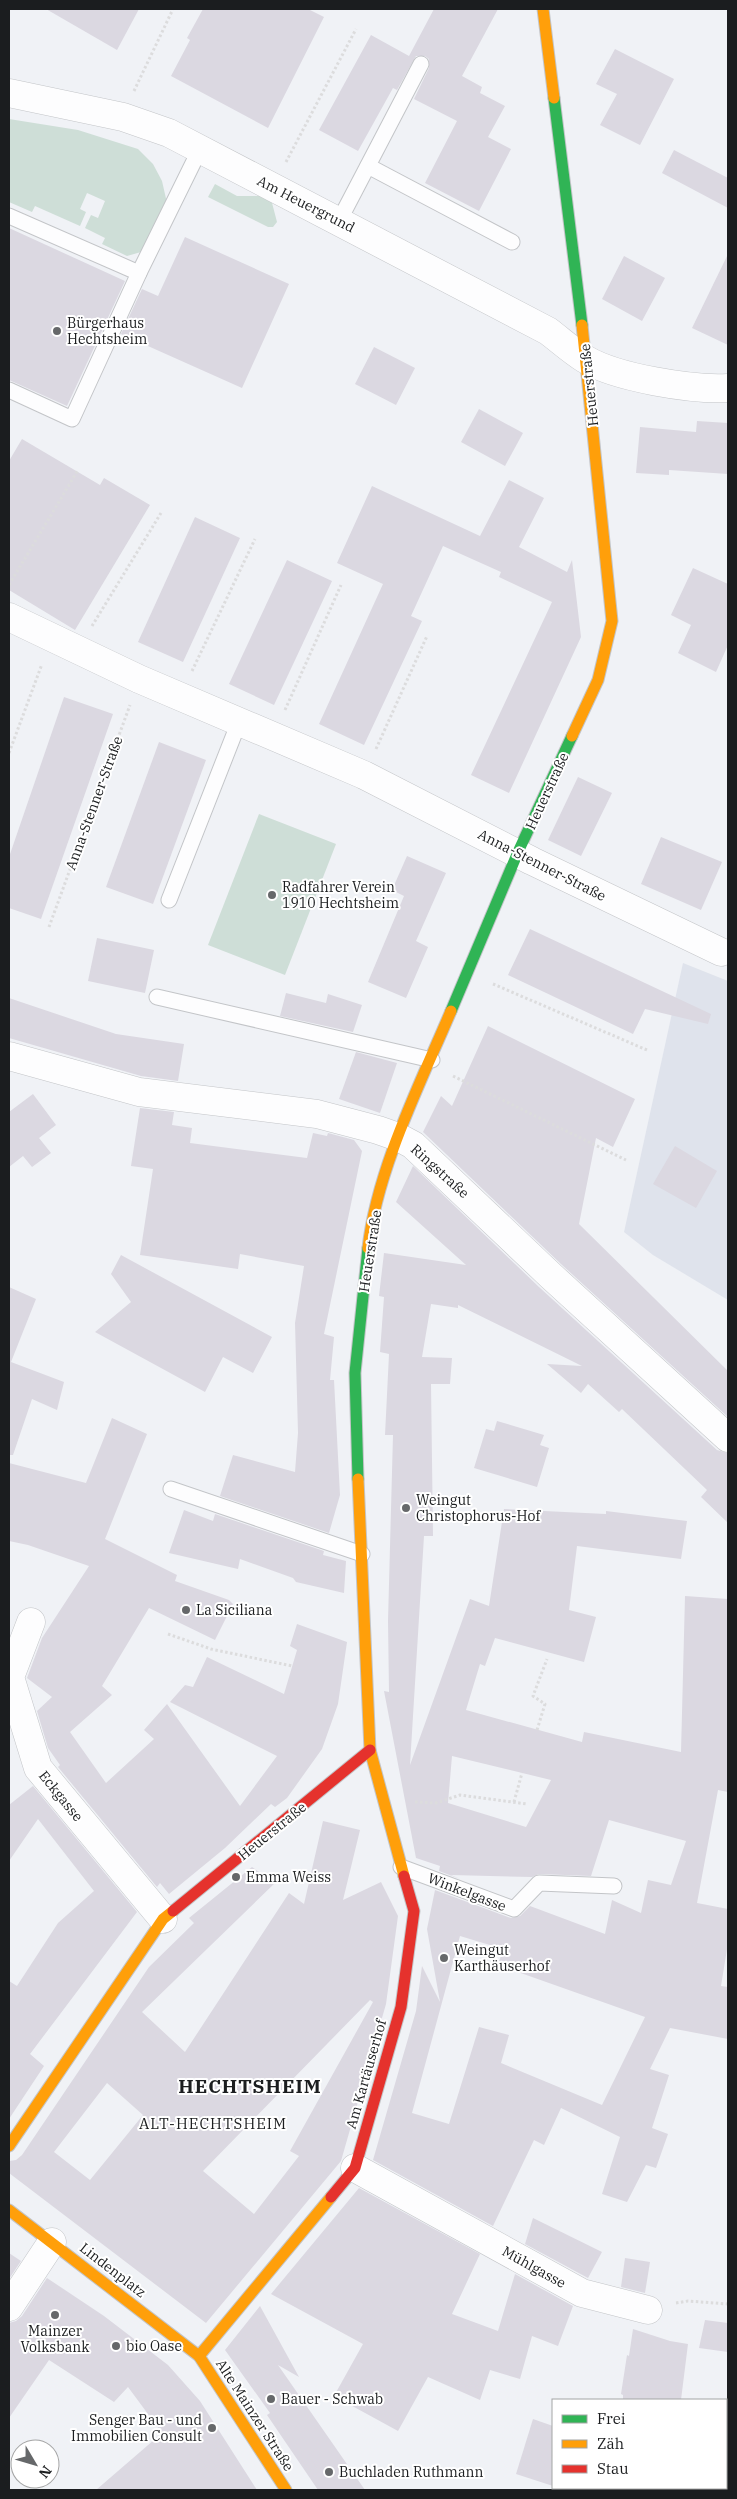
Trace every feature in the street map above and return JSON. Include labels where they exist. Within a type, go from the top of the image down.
[{"type":"street","name":"Heuerstraße","points":[[9,2146],[163,1919],[370,1750],[355,1373],[371,1224],[398,1137],[518,852],[598,680],[612,621],[586,359],[543,9]]},
{"type":"street","name":"Am Heuergrund","points":[[9,93],[123,117],[169,133],[548,331],[586,359],[646,379],[703,389],[728,388]]},
{"type":"street","name":"Anna-Stenner-Straße","points":[[9,617],[139,679],[364,776],[683,935],[725,947]]},
{"type":"street","name":"Ringstraße","points":[[9,1056],[139,1092],[317,1114],[398,1137],[413,1145],[557,1281],[728,1438]]},
{"type":"street","name":"Eckgasse","points":[[31,1622],[10,1677],[38,1768],[163,1919]]},
{"type":"street","name":"Am Kartäuserhof","points":[[199,2356],[356,2168],[401,2006],[414,1911],[370,1750]]},
{"type":"street","name":"Mühlgasse","points":[[356,2168],[582,2293],[648,2310]]},
{"type":"street","name":"Lindenplatz","points":[[9,2210],[199,2356]]},
{"type":"street","points":[[9,2307],[52,2242]]},
{"type":"street","name":"Alte Mainzer Straße","points":[[199,2356],[286,2490]]},
{"type":"lane","points":[[339,221],[421,64]]},
{"type":"lane","points":[[9,390],[72,419],[139,273],[200,149]]},
{"type":"lane","points":[[368,166],[512,242]]},
{"type":"lane","points":[[9,216],[139,273]]},
{"type":"lane","points":[[169,900],[238,722]]},
{"type":"lane","points":[[157,997],[432,1060]]},
{"type":"lane","points":[[171,1488],[362,1554]]},
{"type":"lane","name":"Winkelgasse","points":[[401,1867],[514,1909],[539,1883],[614,1886]]},
{"type":"path","points":[[123,117],[173,9]]},
{"type":"path","points":[[284,165],[356,29]]},
{"type":"path","points":[[9,585],[78,470]]},
{"type":"path","points":[[77,650],[161,513]]},
{"type":"path","points":[[180,696],[255,539]]},
{"type":"path","points":[[274,736],[341,585]]},
{"type":"path","points":[[364,776],[427,636]]},
{"type":"path","points":[[9,752],[52,638]]},
{"type":"path","name":"Anna-Stenner-Straße","points":[[49,927],[139,679]]},
{"type":"path","points":[[490,983],[647,1050]]},
{"type":"path","points":[[444,1071],[626,1160]]},
{"type":"path","points":[[168,1634],[211,1649],[292,1666]]},
{"type":"path","points":[[537,1730],[545,1704],[534,1696],[547,1659]]},
{"type":"path","points":[[514,1802],[522,1773]]},
{"type":"path","points":[[406,1801],[436,1803],[460,1795],[527,1804]]},
{"type":"path","points":[[648,2310],[688,2301],[728,2304]]},
{"type":"shaded area","points":[[9,119],[78,130],[138,149],[153,164],[162,181],[167,203],[150,246],[141,252],[127,256],[102,244],[105,238],[85,228],[91,215],[98,218],[105,201],[87,193],[80,209],[86,212],[80,226],[35,206],[32,212],[9,202]]},
{"type":"shaded area","points":[[215,184],[237,196],[265,196],[271,199],[277,222],[273,227],[268,227],[208,197]]},
{"type":"shaded area","name":"Radfahrer Verein 1910 Hechtsheim","points":[[259,814],[336,844],[285,975],[208,945]]},
{"type":"shaded area","points":[[683,963],[728,981],[728,1300],[653,1255],[624,1232]]},
{"type":"building","points":[[46,9],[139,9],[117,50]]},
{"type":"building","points":[[203,9],[308,9],[324,17],[268,128],[171,76],[190,40],[187,38]]},
{"type":"building","points":[[434,9],[498,9],[462,76],[482,87],[480,93],[505,106],[488,137],[511,149],[479,211],[425,183],[457,121],[414,99],[429,68],[429,59],[425,56],[416,56],[397,90],[393,88],[358,151],[319,130],[371,35],[409,56]]},
{"type":"building","points":[[615,49],[674,79],[640,145],[600,125],[617,94],[596,84]]},
{"type":"building","points":[[674,150],[728,178],[728,208],[662,173]]},
{"type":"building","name":"Bürgerhaus Hechtsheim","points":[[9,228],[125,281],[67,406],[9,380]]},
{"type":"building","name":"Bürgerhaus Hechtsheim","points":[[185,237],[289,284],[242,388],[121,334],[142,289],[158,296]]},
{"type":"building","points":[[728,254],[728,345],[692,328]]},
{"type":"building","points":[[624,256],[665,278],[642,321],[602,299]]},
{"type":"building","points":[[374,347],[415,368],[396,405],[355,384]]},
{"type":"building","points":[[479,409],[523,433],[505,466],[461,442]]},
{"type":"building","points":[[697,421],[728,423],[728,474],[669,470],[669,475],[636,473],[640,427],[696,432]]},
{"type":"building","points":[[22,439],[100,485],[104,478],[150,505],[75,630],[9,590],[9,461]]},
{"type":"building","points":[[509,480],[544,498],[519,547],[567,572],[572,560],[581,637],[509,793],[471,775],[552,602],[499,577],[501,572],[443,546],[411,616],[422,621],[364,745],[319,724],[383,584],[337,563],[372,486],[480,536]]},
{"type":"building","points":[[195,517],[240,538],[183,662],[138,642]]},
{"type":"building","points":[[287,560],[332,581],[274,705],[229,684]]},
{"type":"building","points":[[693,568],[728,584],[728,645],[716,672],[678,653],[691,625],[671,615]]},
{"type":"building","points":[[64,697],[113,714],[41,919],[9,908],[9,857]]},
{"type":"building","points":[[159,742],[206,760],[153,904],[106,887]]},
{"type":"building","points":[[578,777],[612,793],[581,856],[548,840]]},
{"type":"building","points":[[661,837],[722,862],[701,910],[641,884]]},
{"type":"building","points":[[407,856],[446,873],[416,941],[428,947],[406,998],[368,982],[404,896],[392,890]]},
{"type":"building","points":[[530,929],[711,1014],[708,1024],[645,1009],[633,1034],[508,975]]},
{"type":"building","points":[[97,938],[154,950],[145,993],[88,981]]},
{"type":"building","points":[[286,993],[326,1003],[328,994],[362,1005],[353,1032],[280,1016]]},
{"type":"building","points":[[9,998],[116,1034],[184,1044],[178,1081],[141,1076],[9,1038]]},
{"type":"building","points":[[488,1026],[635,1099],[613,1147],[596,1138],[579,1224],[728,1371],[728,1417],[561,1264],[423,1132],[441,1096],[452,1106]]},
{"type":"building","points":[[356,1052],[397,1063],[380,1113],[339,1099]]},
{"type":"building","points":[[33,1094],[56,1125],[39,1138],[51,1153],[32,1167],[23,1156],[9,1167],[9,1112]]},
{"type":"building","points":[[140,1108],[174,1112],[172,1125],[192,1128],[190,1143],[307,1158],[313,1133],[327,1136],[328,1133],[354,1140],[362,1151],[324,1334],[334,1337],[330,1380],[334,1380],[340,1495],[329,1533],[220,1496],[233,1455],[295,1472],[298,1433],[295,1323],[304,1266],[240,1254],[238,1269],[140,1255],[153,1169],[131,1166]]},
{"type":"building","points":[[675,1146],[717,1171],[696,1208],[653,1184]]},
{"type":"building","points":[[413,1166],[539,1287],[717,1450],[728,1453],[728,1523],[701,1497],[707,1490],[622,1409],[619,1412],[588,1384],[581,1393],[547,1364],[582,1366],[458,1305],[458,1308],[431,1304],[422,1357],[452,1358],[450,1384],[431,1384],[433,1536],[424,1536],[410,1765],[470,1599],[489,1606],[504,1509],[606,1514],[606,1511],[687,1521],[681,1559],[577,1546],[569,1610],[596,1617],[584,1662],[495,1638],[485,1666],[480,1664],[466,1710],[582,1742],[584,1732],[681,1752],[685,1596],[728,1599],[728,1792],[718,1790],[697,1903],[728,1909],[728,1943],[721,1986],[728,1987],[728,2039],[670,2028],[650,2069],[669,2075],[652,2128],[668,2134],[656,2168],[646,2165],[627,2202],[602,2194],[620,2137],[561,2108],[544,2145],[534,2140],[493,2226],[373,2160],[416,2011],[422,1966],[440,2002],[427,1929],[435,1890],[511,1918],[520,1916],[530,1906],[605,1934],[612,1900],[641,1913],[648,1880],[671,1885],[686,1841],[609,1820],[591,1876],[539,1874],[532,1877],[451,1875],[460,1879],[439,1871],[440,1866],[416,1858],[384,1691],[389,1692],[388,1621],[393,1435],[385,1435],[389,1354],[380,1352],[384,1297],[379,1296],[384,1253],[466,1265],[396,1202]],"holes":[[[452,1756],[551,1780],[526,1827],[448,1803]],[[460,1936],[503,1949],[498,1965],[645,2017],[602,2105],[501,2063],[509,2035],[479,2027],[449,2124],[412,2113]]]},
{"type":"building","points":[[121,1255],[272,1337],[253,1373],[223,1357],[205,1392],[95,1332],[131,1302],[111,1274]]},
{"type":"building","points":[[9,1287],[36,1299],[11,1362],[64,1382],[57,1410],[32,1399],[13,1455],[9,1455]]},
{"type":"building","points":[[112,1418],[147,1434],[105,1539],[177,1575],[175,1581],[229,1600],[233,1604],[215,1640],[149,1608],[102,1686],[112,1695],[70,1732],[106,1783],[154,1739],[144,1730],[167,1704],[240,1806],[277,1756],[170,1702],[185,1685],[193,1687],[207,1657],[284,1694],[297,1650],[290,1646],[297,1624],[347,1642],[338,1704],[322,1749],[287,1798],[275,1807],[271,1804],[225,1848],[169,1894],[160,1883],[157,1887],[58,1767],[60,1765],[48,1748],[37,1711],[52,1697],[27,1678],[42,1638],[89,1566],[28,1545],[9,1541],[9,1463],[86,1483]]},
{"type":"building","points":[[497,1421],[544,1435],[540,1445],[549,1448],[537,1487],[474,1468],[486,1429],[494,1431]]},
{"type":"building","points":[[184,1510],[213,1521],[215,1514],[324,1551],[323,1555],[346,1561],[344,1593],[296,1582],[293,1578],[240,1559],[238,1569],[169,1553]]},
{"type":"building","points":[[33,1786],[137,1912],[30,2054],[44,2066],[9,2119],[9,1981],[17,1986],[58,1923],[94,1891],[38,1819],[9,1861],[9,1805]]},
{"type":"building","points":[[323,1821],[360,1830],[343,1900],[381,1882],[398,1916],[386,2004],[341,2161],[206,2323],[9,2173],[9,2161],[16,2160],[22,2155],[149,1967],[194,1923],[189,1918],[252,1867],[275,1883],[142,2012],[185,2052],[289,1893],[304,1904]],"holes":[[[370,2000],[373,2002],[290,2151],[299,2156],[254,2214],[203,2171]],[[107,2083],[143,2115],[90,2180],[54,2152]]]},
{"type":"building","points":[[359,2188],[480,2254],[452,2314],[498,2331],[515,2274],[573,2306],[558,2346],[532,2336],[520,2379],[490,2370],[480,2400],[428,2377],[398,2431],[334,2396],[363,2344],[271,2294]]},
{"type":"building","points":[[533,2218],[602,2252],[588,2278],[525,2244]]},
{"type":"building","points":[[9,2253],[21,2261],[9,2279]]},
{"type":"building","points":[[625,2258],[650,2262],[645,2293],[621,2287]]},
{"type":"building","points":[[47,2278],[104,2316],[168,2365],[200,2401],[257,2490],[96,2490],[162,2433],[128,2387],[114,2402],[49,2360],[9,2418],[9,2323],[16,2321],[22,2316]]},
{"type":"building","points":[[260,2306],[299,2377],[278,2365],[365,2490],[318,2490],[267,2415],[270,2413],[225,2350]]},
{"type":"building","points":[[705,2320],[728,2323],[728,2352],[699,2348]]},
{"type":"building","points":[[633,2329],[670,2341],[688,2344],[681,2399],[623,2399],[621,2394],[627,2355],[629,2356]]},
{"type":"building","points":[[533,2419],[552,2426],[552,2486],[516,2474]]},
{"type":"traffic: fast","points":[[554,98],[582,325]]},
{"type":"traffic: fast","points":[[451,1011],[518,852],[572,736]]},
{"type":"traffic: fast","points":[[358,1479],[355,1373],[368,1248]]},
{"type":"traffic: slow","points":[[543,9],[554,98]]},
{"type":"traffic: slow","points":[[572,736],[598,680],[612,621],[582,325]]},
{"type":"traffic: slow","points":[[368,1248],[380,1188],[390,1158],[413,1097],[451,1011]]},
{"type":"traffic: slow","points":[[358,1479],[370,1750],[404,1876]]},
{"type":"traffic: slow","points":[[9,2146],[163,1919],[173,1911]]},
{"type":"traffic: slow","points":[[199,2356],[331,2197]]},
{"type":"traffic: slow","points":[[9,2210],[199,2356],[286,2490]]},
{"type":"traffic: jam","points":[[173,1911],[370,1750]]},
{"type":"traffic: jam","points":[[331,2197],[355,2168],[401,2007],[414,1911],[404,1876]]},
{"type":"place","name":"Bürgerhaus Hechtsheim","points":[[57,331]]},
{"type":"place","name":"Radfahrer Verein 1910 Hechtsheim","points":[[272,895]]},
{"type":"place","name":"Weingut Christophorus-Hof","points":[[406,1508]]},
{"type":"place","name":"La Siciliana","points":[[186,1610]]},
{"type":"place","name":"Emma Weiss","points":[[236,1877]]},
{"type":"place","name":"Weingut Karthäuserhof","points":[[444,1958]]},
{"type":"place","name":"Mainzer Volksbank","points":[[55,2315]]},
{"type":"place","name":"bio Oase","points":[[116,2346]]},
{"type":"place","name":"Bauer - Schwab","points":[[271,2399]]},
{"type":"place","name":"Senger Bau - und Immobilien Consult","points":[[212,2428]]},
{"type":"place","name":"Buchladen Ruthmann","points":[[329,2472]]},
{"type":"district","name":"HECHTSHEIM","points":[[250,2086]]},
{"type":"district","name":"ALT-HECHTSHEIM","points":[[213,2123]]}]
